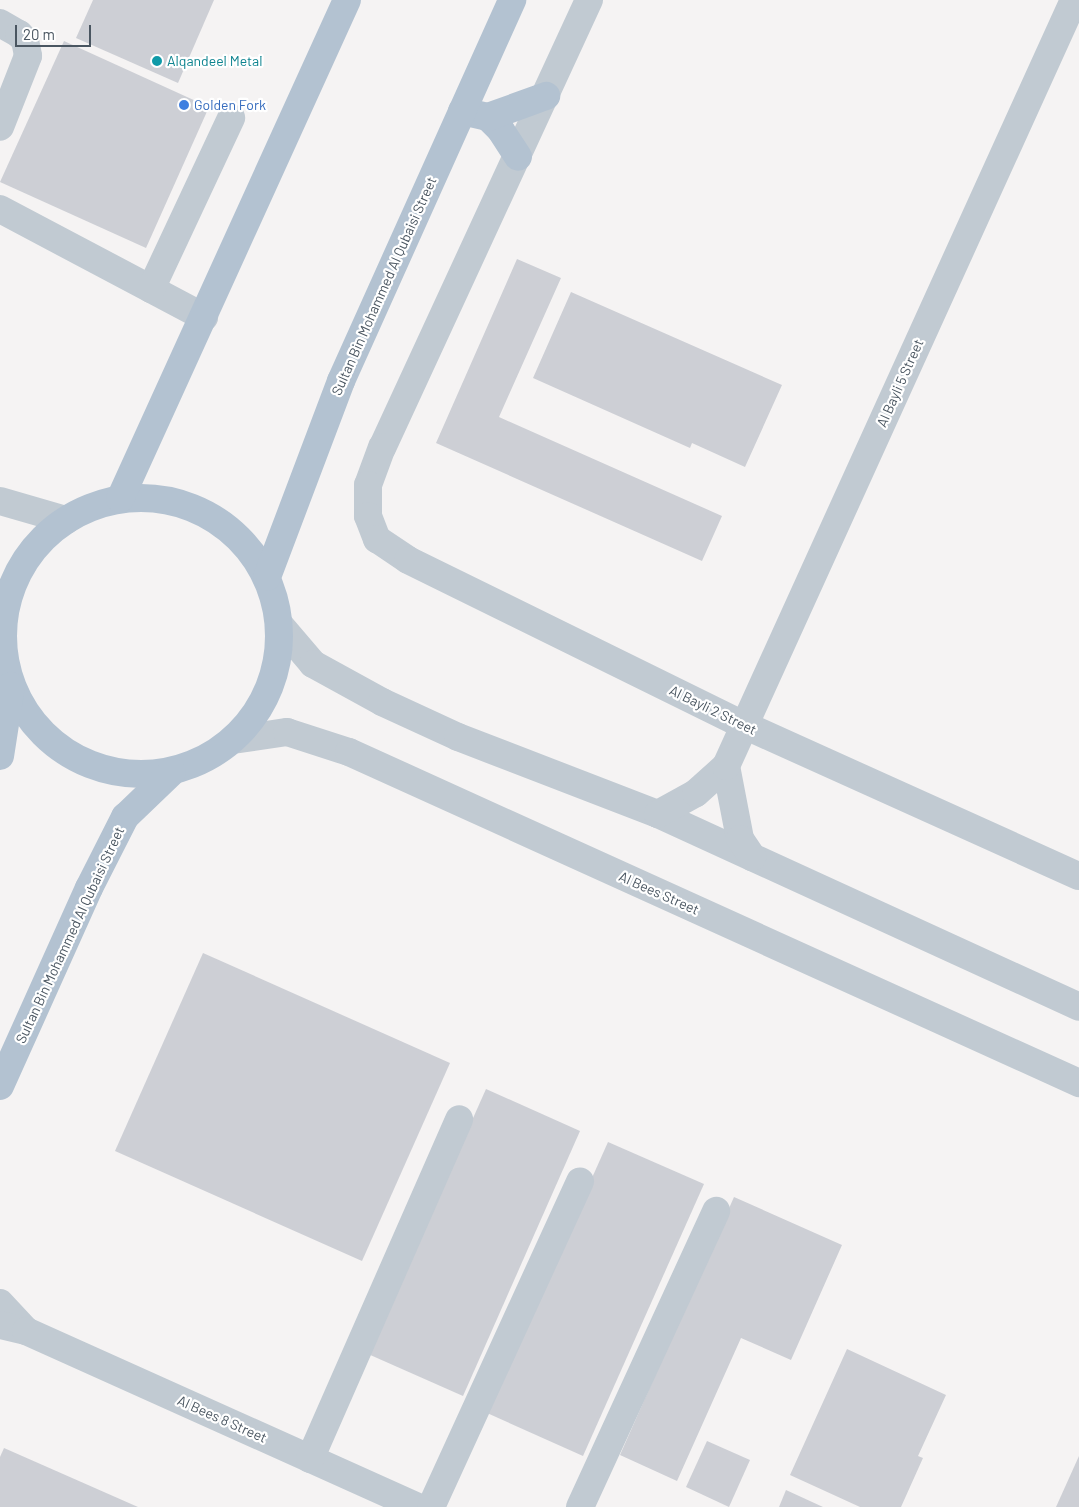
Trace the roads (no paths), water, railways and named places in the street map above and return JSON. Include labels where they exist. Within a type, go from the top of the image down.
[{"type":"main road","points":[[120,499],[347,0]]},
{"type":"main road","name":"Sultan Bin Mohammed Al Qubaisi Street","points":[[266,577],[341,381],[475,114],[512,0]]},
{"type":"main road","points":[[475,114],[546,96]]},
{"type":"main road","points":[[475,114],[500,129],[518,157]]},
{"type":"main road","points":[[0,756],[11,686],[2,616],[15,579],[36,546],[66,520],[92,507],[120,499],[156,498],[190,506],[222,523],[248,547],[266,577],[279,624],[279,650],[268,692],[250,721],[233,740],[204,760],[172,772],[132,775],[93,768],[58,749],[30,721],[11,686]]},
{"type":"main road","name":"Sultan Bin Mohammed Al Qubaisi Street","points":[[0,1086],[89,888],[125,817],[172,772]]},
{"type":"street","points":[[518,157],[589,0]]},
{"type":"street","name":"Al Bayli 5 Street","points":[[658,814],[696,793],[726,766],[1074,0]]},
{"type":"street","points":[[0,23],[19,34],[24,40],[28,56],[0,127]]},
{"type":"street","points":[[151,289],[231,118]]},
{"type":"street","name":"Al Bayli 2 Street","points":[[518,157],[382,447],[368,485],[368,516],[377,539],[408,560],[744,725],[1079,876]]},
{"type":"street","points":[[0,209],[204,317]]},
{"type":"street","points":[[0,501],[66,520]]},
{"type":"street","points":[[279,624],[313,664],[382,702],[458,737],[658,814],[1079,1007]]},
{"type":"street","name":"Al Bees Street","points":[[233,740],[287,732],[349,752],[1079,1083]]},
{"type":"street","points":[[726,766],[740,839],[752,857]]},
{"type":"street","points":[[310,1459],[460,1119]]},
{"type":"street","points":[[431,1507],[580,1181]]},
{"type":"street","points":[[580,1507],[716,1211]]},
{"type":"street","name":"Al Bees 8 Street","points":[[0,1303],[26,1331]]},
{"type":"street","name":"Al Bees 8 Street","points":[[0,1325],[26,1331],[310,1459],[402,1504]]},
{"type":"place","name":"Alqandeel Metal","points":[[157,61]]},
{"type":"place","name":"Golden Fork","points":[[184,105]]}]
